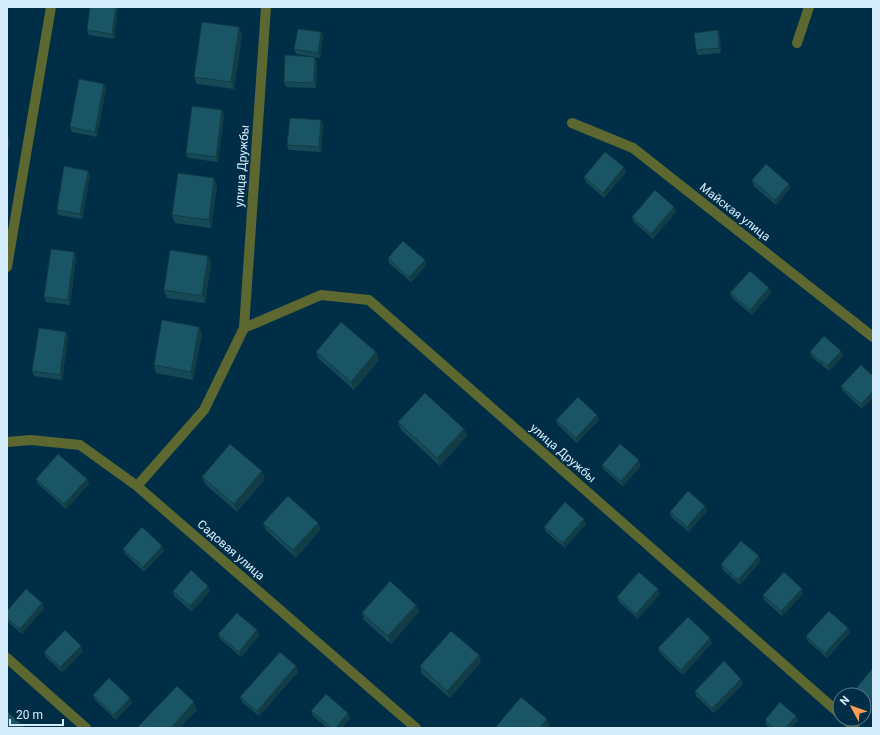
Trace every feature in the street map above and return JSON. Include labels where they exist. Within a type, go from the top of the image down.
[{"type":"street","points":[[7,267],[51,7]]},
{"type":"street","name":"улица Дружбы","points":[[137,486],[204,410],[244,328],[266,7]]},
{"type":"street","points":[[797,43],[809,7]]},
{"type":"street","name":"Майская улица","points":[[572,123],[633,148],[873,337]]},
{"type":"street","name":"улица Дружбы","points":[[244,328],[321,295],[369,300],[832,707]]},
{"type":"street","name":"Садовая улица","points":[[7,442],[30,440],[80,445],[137,486],[416,728]]},
{"type":"street","points":[[7,658],[86,728]]},
{"type":"building","points":[[90,7],[116,7],[112,34],[87,30]]},
{"type":"building","points":[[202,22],[239,27],[231,82],[194,77]]},
{"type":"building","points":[[298,29],[321,32],[318,53],[294,49]]},
{"type":"building","points":[[718,30],[719,48],[696,50],[694,33]]},
{"type":"building","points":[[285,55],[315,57],[314,83],[284,82]]},
{"type":"building","points":[[79,79],[104,84],[95,132],[70,127]]},
{"type":"building","points":[[192,106],[222,110],[216,157],[186,153]]},
{"type":"building","points":[[290,118],[321,120],[319,147],[287,145]]},
{"type":"building","points":[[605,152],[624,167],[603,193],[584,177]]},
{"type":"building","points":[[766,164],[789,184],[775,200],[752,180]]},
{"type":"building","points":[[64,166],[88,171],[80,214],[57,210]]},
{"type":"building","points":[[178,173],[214,178],[209,220],[172,215]]},
{"type":"building","points":[[655,190],[674,207],[651,234],[632,217]]},
{"type":"building","points":[[403,241],[425,260],[409,277],[388,258]]},
{"type":"building","points":[[51,249],[74,252],[68,300],[44,297]]},
{"type":"building","points":[[170,250],[208,256],[202,296],[164,290]]},
{"type":"building","points":[[750,271],[769,288],[750,310],[730,293]]},
{"type":"building","points":[[162,320],[199,327],[191,372],[154,365]]},
{"type":"building","points":[[341,322],[376,352],[351,382],[316,352]]},
{"type":"building","points":[[39,328],[66,332],[60,375],[32,371]]},
{"type":"building","points":[[824,336],[841,351],[827,366],[810,352]]},
{"type":"building","points":[[861,365],[873,376],[873,391],[861,404],[841,386]]},
{"type":"building","points":[[425,393],[464,429],[437,458],[398,422]]},
{"type":"building","points":[[578,397],[597,415],[576,438],[556,420]]},
{"type":"building","points":[[230,444],[262,471],[234,504],[202,477]]},
{"type":"building","points":[[620,444],[639,460],[621,481],[602,465]]},
{"type":"building","points":[[58,454],[87,479],[64,504],[36,479]]},
{"type":"building","points":[[688,491],[705,506],[687,527],[670,512]]},
{"type":"building","points":[[288,496],[318,523],[293,550],[263,523]]},
{"type":"building","points":[[565,502],[584,519],[563,543],[544,527]]},
{"type":"building","points":[[142,527],[162,546],[143,567],[123,549]]},
{"type":"building","points":[[741,541],[759,556],[738,580],[721,564]]},
{"type":"building","points":[[191,570],[208,586],[190,606],[173,591]]},
{"type":"building","points":[[639,572],[658,589],[636,614],[617,597]]},
{"type":"building","points":[[784,572],[802,589],[781,611],[763,595]]},
{"type":"building","points":[[390,581],[416,605],[388,636],[362,613]]},
{"type":"building","points":[[26,589],[42,603],[20,629],[7,618],[7,611]]},
{"type":"building","points":[[829,611],[848,628],[825,653],[806,636]]},
{"type":"building","points":[[237,613],[257,630],[239,652],[218,634]]},
{"type":"building","points":[[688,617],[710,638],[681,670],[658,648]]},
{"type":"building","points":[[65,630],[81,646],[60,667],[44,652]]},
{"type":"building","points":[[451,631],[479,655],[447,691],[420,666]]},
{"type":"building","points":[[280,652],[296,666],[257,711],[240,697]]},
{"type":"building","points":[[724,661],[741,679],[712,708],[695,691]]},
{"type":"building","points":[[873,668],[873,700],[872,687],[857,687]]},
{"type":"building","points":[[109,678],[130,698],[114,715],[93,695]]},
{"type":"building","points":[[177,686],[194,702],[171,728],[137,728]]},
{"type":"building","points":[[326,694],[348,713],[336,728],[331,728],[311,711]]},
{"type":"building","points":[[521,697],[547,719],[540,728],[495,728]]},
{"type":"building","points":[[780,702],[796,716],[786,728],[774,728],[765,720]]},
{"type":"building","points":[[7,711],[25,728],[7,728]]}]
